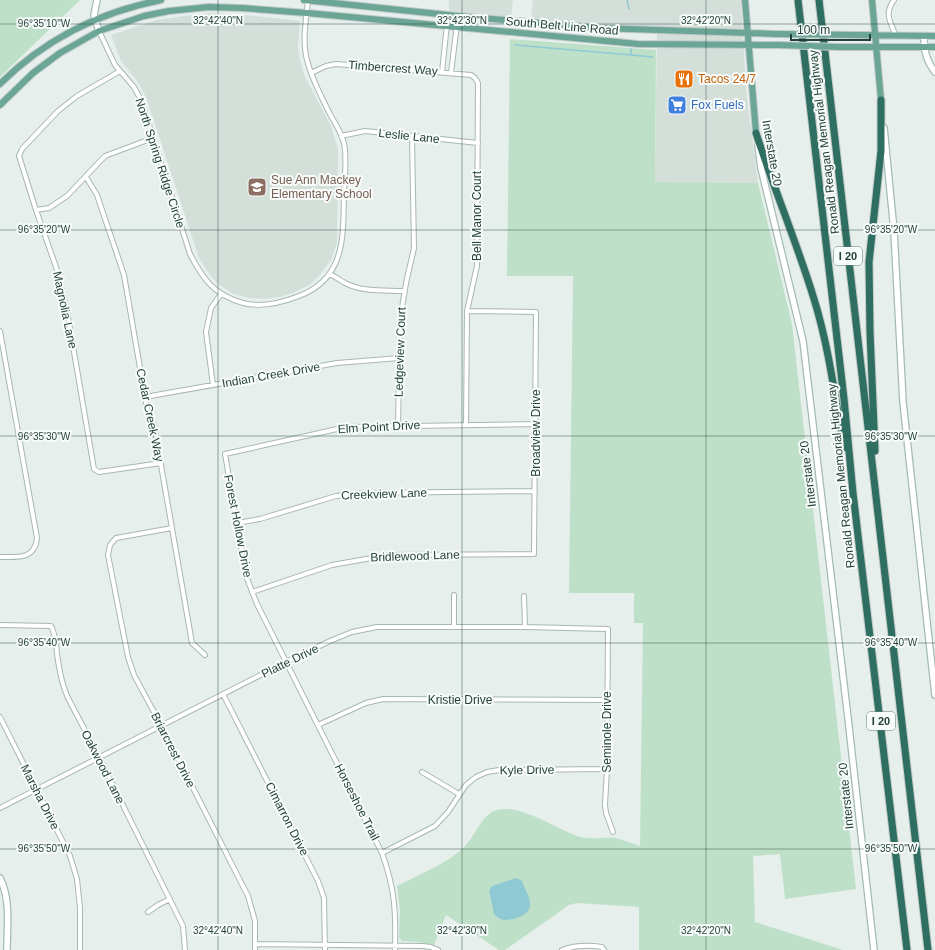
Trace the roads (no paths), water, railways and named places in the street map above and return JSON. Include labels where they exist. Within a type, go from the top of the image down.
[{"type":"highway","name":"Ronald Reagan Memorial Highway","points":[[798,0],[843,392],[853,493],[907,950]]},
{"type":"highway","name":"Ronald Reagan Memorial Highway","points":[[819,0],[928,950]]},
{"type":"highway","points":[[878,512],[869,296],[869,262],[881,151],[881,100]]},
{"type":"highway","points":[[756,133],[814,299],[823,331],[853,493]]},
{"type":"main road","points":[[97,0],[94,15],[99,31]]},
{"type":"main road","points":[[0,84],[26,60],[52,42],[77,28],[123,10],[161,0]]},
{"type":"main road","name":"South Belt Line Road","points":[[304,0],[458,16],[598,28],[776,34],[935,36]]},
{"type":"main road","name":"Interstate 20","points":[[745,0],[756,133],[761,168],[803,341],[874,950]]},
{"type":"main road","points":[[872,0],[894,231],[904,409],[935,695]]},
{"type":"main road","name":"South Belt Line Road","points":[[0,105],[33,73],[60,53],[99,31],[144,16],[163,12],[209,7],[307,13],[638,44],[935,47]]},
{"type":"main road","points":[[565,37],[566,26]]},
{"type":"main road","points":[[598,28],[598,40]]},
{"type":"main road","points":[[662,31],[662,44]]},
{"type":"main road","points":[[924,36],[926,59],[935,72]]},
{"type":"main road","points":[[0,878],[5,888],[7,902],[7,950]]},
{"type":"street","points":[[308,0],[304,44],[307,60],[314,82],[344,144],[343,235],[336,265],[330,274],[347,284],[361,288],[404,291]]},
{"type":"street","points":[[894,0],[888,11],[896,36]]},
{"type":"street","points":[[442,72],[448,15]]},
{"type":"street","points":[[451,73],[458,16]]},
{"type":"street","name":"North Spring Ridge Circle","points":[[99,31],[115,65],[134,87],[140,100],[190,254],[200,274],[215,290],[230,300],[248,305],[267,305],[287,301],[306,293],[321,284],[330,274]]},
{"type":"street","name":"Timbercrest Way","points":[[311,73],[326,66],[336,64],[442,72],[471,75],[475,78]]},
{"type":"street","name":"Magnolia Lane","points":[[120,71],[77,96],[58,111],[22,149],[19,156],[56,267],[67,311],[94,469],[99,472],[161,464]]},
{"type":"street","name":"Bell Manor Court","points":[[466,425],[466,311],[477,266],[478,83],[475,78]]},
{"type":"street","name":"Leslie Lane","points":[[341,136],[365,131],[478,143]]},
{"type":"street","name":"Ledgeview Court","points":[[398,426],[400,320],[404,291],[414,248],[412,136]]},
{"type":"street","points":[[36,210],[49,208],[67,196],[105,156],[153,138]]},
{"type":"street","name":"Cedar Creek Way","points":[[86,176],[98,195],[124,275],[145,397],[148,412],[154,425],[192,643],[205,655]]},
{"type":"street","points":[[213,386],[206,332],[211,308],[221,294]]},
{"type":"street","name":"Broadview Drive","points":[[466,311],[536,312],[534,554]]},
{"type":"street","points":[[0,331],[37,538],[34,549],[25,556],[0,556]]},
{"type":"street","name":"Indian Creek Drive","points":[[145,397],[337,364],[399,358]]},
{"type":"street","name":"Elm Point Drive","points":[[225,454],[346,427],[536,424]]},
{"type":"street","name":"Forest Hollow Drive","points":[[225,454],[246,576],[257,604],[286,662]]},
{"type":"street","name":"Creekview Lane","points":[[237,523],[260,520],[336,496],[366,493],[535,491]]},
{"type":"street","name":"Briarcrest Drive","points":[[172,528],[116,538],[110,545],[108,555],[128,657],[134,675],[248,896],[255,921],[255,950]]},
{"type":"street","name":"Bridlewood Lane","points":[[252,592],[332,564],[389,555],[534,554]]},
{"type":"street","points":[[454,595],[454,627]]},
{"type":"street","points":[[524,596],[525,627]]},
{"type":"street","name":"Oakwood Lane","points":[[0,625],[51,626],[54,631],[58,662],[65,690],[183,926],[185,950]]},
{"type":"street","name":"Platte Drive","points":[[0,808],[286,662],[352,632],[389,626],[525,627],[608,630]]},
{"type":"street","name":"Seminole Drive","points":[[608,630],[606,814],[612,832]]},
{"type":"street","name":"Horseshoe Trail","points":[[286,662],[382,853],[390,873],[395,897],[395,948]]},
{"type":"street","name":"Cimarron Drive","points":[[223,694],[318,880],[324,898],[325,950]]},
{"type":"street","name":"Kristie Drive","points":[[318,724],[366,703],[383,699],[607,700]]},
{"type":"street","name":"Marsha Drive","points":[[0,717],[70,856],[77,879],[80,908],[80,950]]},
{"type":"street","name":"Kyle Drive","points":[[382,853],[435,826],[448,812],[466,785],[476,777],[487,772],[499,770],[607,769]]},
{"type":"street","points":[[422,772],[459,794]]},
{"type":"street","points":[[148,912],[170,899]]},
{"type":"street","points":[[255,944],[325,944],[395,948],[423,946],[438,950]]},
{"type":"street","points":[[562,950],[571,947],[593,946],[603,948]]},
{"type":"water","points":[[516,878],[522,881],[529,899],[529,909],[517,918],[505,920],[494,914],[489,890],[492,886]]},
{"type":"waterway","points":[[627,0],[629,9]]},
{"type":"waterway","points":[[515,45],[631,55]]},
{"type":"waterway","points":[[631,49],[631,55],[653,57]]},
{"type":"place","name":"Tacos 24/7","points":[[684,79]]},
{"type":"place","name":"Fox Fuels","points":[[677,105]]},
{"type":"place","name":"Sue Ann Mackey Elementary School","points":[[257,187]]}]
